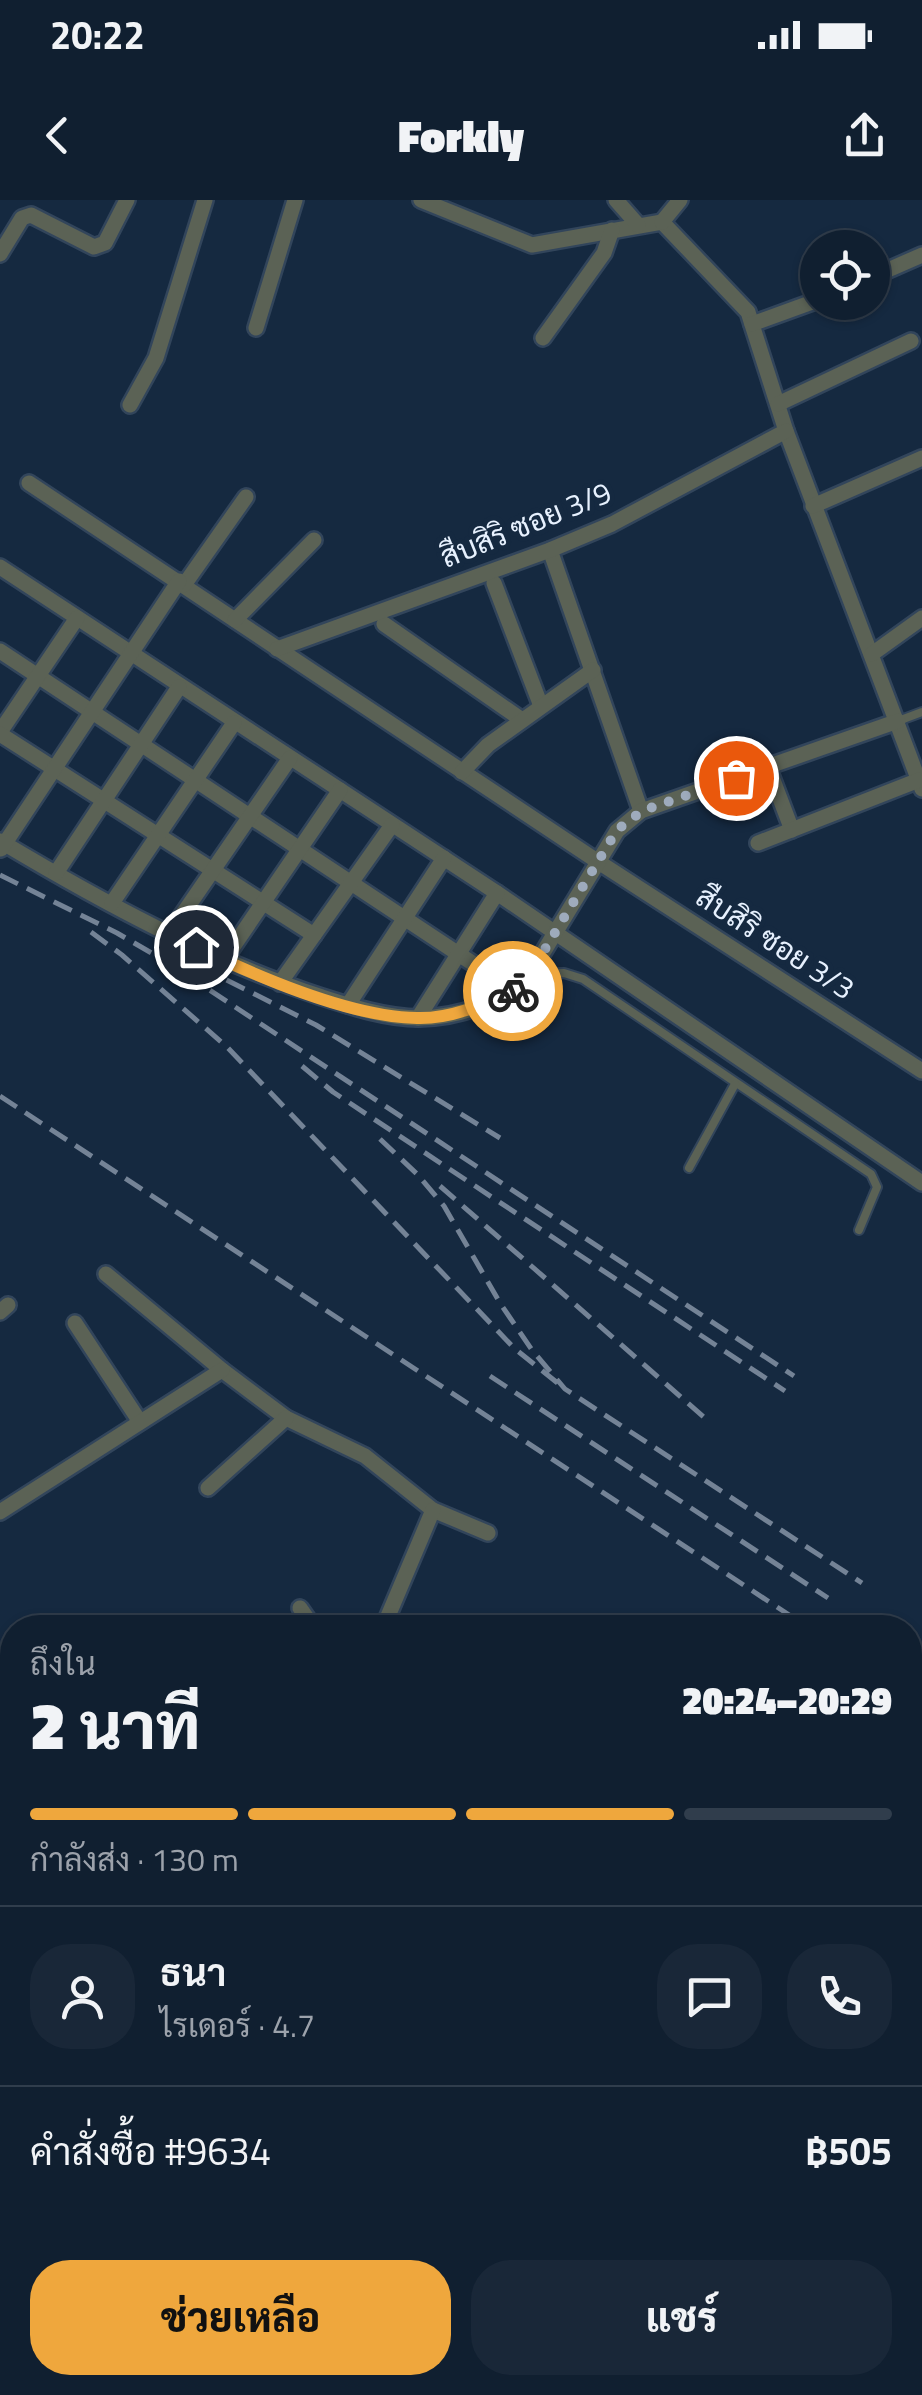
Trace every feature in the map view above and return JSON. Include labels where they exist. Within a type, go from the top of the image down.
[{"type":"street","points":[[0,254],[22,218],[31,215],[94,248],[105,244],[127,200]]},
{"type":"street","points":[[130,405],[156,358],[205,200]]},
{"type":"street","points":[[256,328],[296,200]]},
{"type":"street","points":[[422,200],[532,245],[662,222],[680,200]]},
{"type":"street","points":[[616,200],[638,225]]},
{"type":"street","points":[[662,222],[748,312],[786,432],[920,784],[758,843]]},
{"type":"street","points":[[543,338],[604,253],[612,230]]},
{"type":"street","points":[[890,269],[922,255]]},
{"type":"street","points":[[752,324],[800,307]]},
{"type":"street","points":[[778,404],[911,341]]},
{"type":"street","name":"สืบสิริ ซอย 3/9","points":[[278,649],[550,550],[626,516],[786,432]]},
{"type":"street","points":[[814,506],[922,458]]},
{"type":"street","points":[[29,483],[597,862]]},
{"type":"street","points":[[246,497],[130,655],[1,845],[169,934],[280,983],[348,1005],[418,1018],[481,1006],[514,990],[530,974],[617,830],[642,811],[898,721]]},
{"type":"street","points":[[235,620],[314,540]]},
{"type":"street","points":[[550,550],[642,811]]},
{"type":"street","points":[[0,567],[497,893],[922,1183]]},
{"type":"street","points":[[494,583],[541,706]]},
{"type":"street","points":[[76,618],[0,733],[314,936]]},
{"type":"street","points":[[872,654],[922,618]]},
{"type":"street","points":[[384,624],[522,720]]},
{"type":"street","points":[[0,651],[514,990]]},
{"type":"street","points":[[462,772],[488,745],[593,670]]},
{"type":"street","points":[[56,873],[179,687]]},
{"type":"street","points":[[112,903],[234,723]]},
{"type":"street","points":[[169,934],[290,758]]},
{"type":"street","points":[[768,766],[792,830]]},
{"type":"street","points":[[224,960],[340,790]]},
{"type":"street","points":[[280,983],[392,824]]},
{"type":"street","points":[[348,1005],[444,858]]},
{"type":"street","name":"สืบสิริ ซอย 3/3","points":[[597,862],[922,1070]]},
{"type":"street","points":[[418,1018],[497,893]]},
{"type":"street","points":[[106,1274],[286,1418],[365,1456],[433,1510],[488,1533]]},
{"type":"street","points":[[75,1323],[140,1422]]},
{"type":"street","points":[[0,1512],[222,1370]]},
{"type":"street","points":[[208,1488],[286,1418]]},
{"type":"street","points":[[389,1615],[433,1510]]},
{"type":"street","points":[[300,1608],[305,1615]]},
{"type":"lane","points":[[898,721],[922,712]]},
{"type":"lane","points":[[530,974],[564,973],[583,979],[871,1174],[877,1187],[859,1230]]},
{"type":"lane","points":[[689,1168],[735,1084]]},
{"type":"railway","points":[[0,875],[167,962],[794,1376]]},
{"type":"railway","points":[[91,932],[227,1047],[514,1348],[565,1389]]},
{"type":"railway","points":[[173,953],[316,1025],[500,1138]]},
{"type":"railway","points":[[302,1066],[333,1092],[785,1391]]},
{"type":"railway","points":[[0,1096],[789,1615]]},
{"type":"railway","points":[[380,1139],[444,1206],[500,1303],[565,1389],[862,1583]]},
{"type":"railway","points":[[440,1186],[706,1419]]},
{"type":"railway","points":[[490,1376],[828,1598]]},
{"type":"way so far","points":[[513,991],[530,974],[617,830],[642,811],[736,778]]},
{"type":"route","points":[[196,947],[280,983],[384,1014],[418,1018],[450,1014],[481,1006],[513,991]]}]
